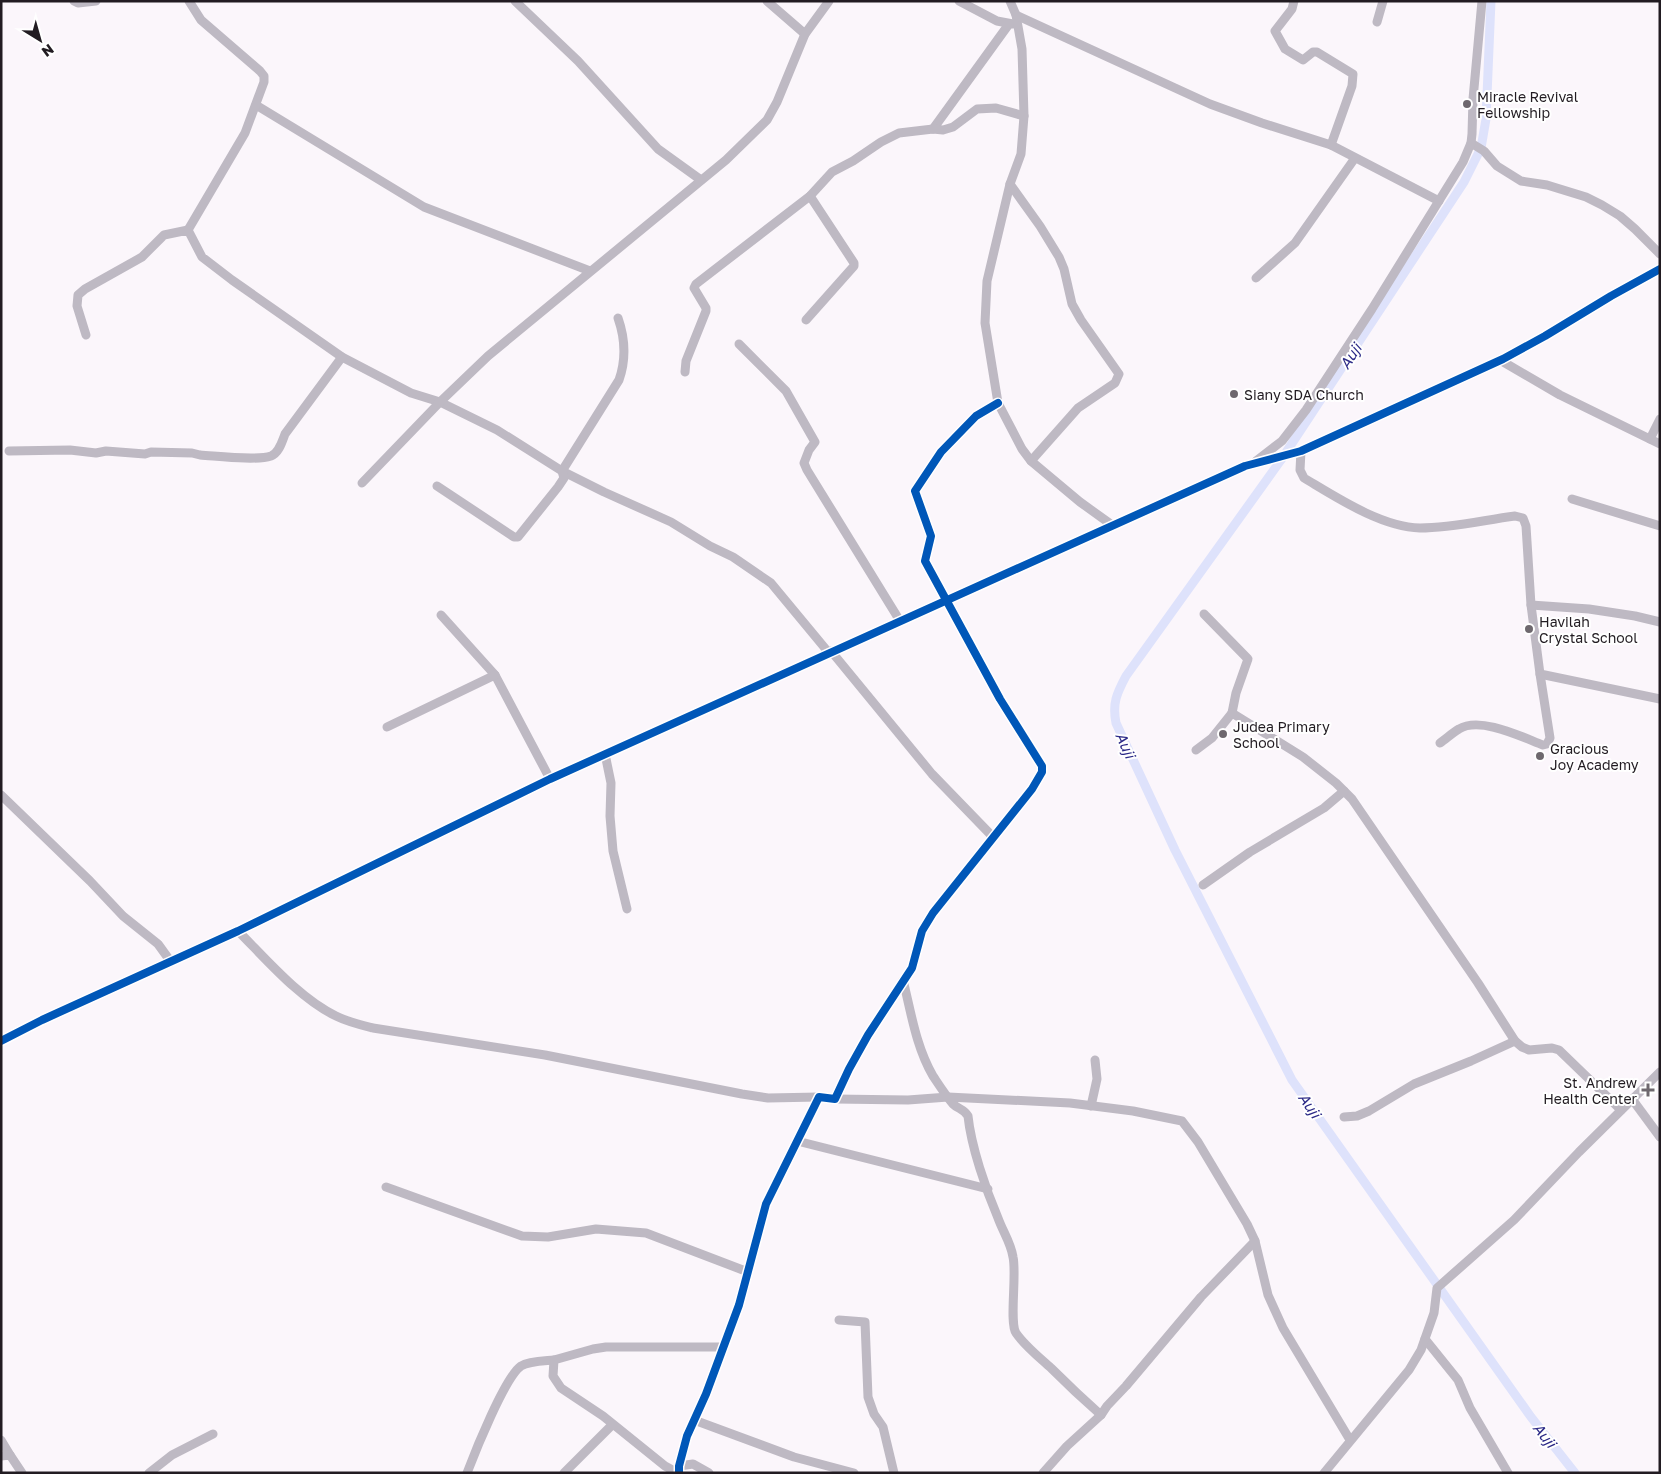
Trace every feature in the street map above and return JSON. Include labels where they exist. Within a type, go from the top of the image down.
[{"type":"street","points":[[74,1],[78,3],[96,1]]},
{"type":"street","points":[[86,335],[77,306],[78,295],[84,289],[142,258],[164,235],[188,230],[245,133],[264,82],[264,76],[241,53],[201,20],[189,1]]},
{"type":"street","points":[[515,1],[578,61],[658,149],[701,180]]},
{"type":"street","points":[[767,1],[805,34]]},
{"type":"street","points":[[362,483],[440,402],[488,356],[726,160],[767,120],[777,102],[805,34],[829,1]]},
{"type":"street","points":[[958,1],[997,21],[1014,21],[1210,104],[1331,145],[1439,201]]},
{"type":"street","points":[[1010,1],[1022,49],[1024,116],[1021,154],[1010,184],[987,281],[985,324],[998,403],[1022,450],[1031,461],[1080,502],[1112,525]]},
{"type":"street","points":[[1294,1],[1292,9],[1275,31],[1284,49],[1303,60],[1313,52],[1317,52],[1354,74],[1352,86],[1331,145]]},
{"type":"street","points":[[1377,22],[1383,1]]},
{"type":"street","points":[[1254,463],[1292,431],[1328,379],[1463,162],[1477,147],[1480,2]]},
{"type":"street","points":[[933,128],[1014,21]]},
{"type":"street","points":[[256,105],[424,207],[590,271]]},
{"type":"street","points":[[684,372],[686,362],[706,311],[694,288],[696,284],[810,196],[832,172],[899,133],[933,128],[942,130],[953,127],[977,109],[996,108],[1024,116]]},
{"type":"street","points":[[1477,147],[1497,166],[1521,181],[1547,184],[1586,197],[1602,205],[1620,216],[1660,254]]},
{"type":"street","points":[[1256,278],[1294,243],[1355,158]]},
{"type":"street","points":[[1010,184],[1028,208],[1059,258],[1064,269],[1072,304],[1081,320],[1119,374],[1115,383],[1078,408],[1031,461]]},
{"type":"street","points":[[806,320],[854,266],[854,263],[810,196]]},
{"type":"street","points":[[188,230],[202,256],[232,280],[342,357],[411,393],[440,402],[497,430],[562,471],[671,522],[747,566],[771,583],[932,774],[993,838]]},
{"type":"street","points":[[1,1040],[238,931],[605,754],[1112,525],[1254,463],[1298,451],[1500,360],[1660,269]]},
{"type":"street","points":[[437,486],[514,537],[518,537],[564,478],[562,471],[619,380],[623,364],[624,338],[618,318]]},
{"type":"street","points":[[739,344],[786,391],[815,442],[809,450],[804,463],[807,470],[900,621]]},
{"type":"street","points":[[9,451],[70,450],[96,453],[192,453],[255,458],[272,456],[281,446],[285,434],[342,357]]},
{"type":"street","points":[[1500,360],[1554,391],[1660,444]]},
{"type":"street","points":[[834,1099],[868,1035],[912,968],[922,931],[933,913],[993,838],[1042,772],[1042,766],[1004,706],[925,561],[931,536],[915,491],[941,452],[976,416],[998,403]]},
{"type":"street","points":[[1650,440],[1660,419]]},
{"type":"street","points":[[1298,451],[1300,470],[1304,478],[1355,506],[1398,524],[1419,528],[1515,516],[1523,518],[1526,526],[1531,604],[1550,738],[1547,744],[1543,745],[1498,728],[1469,725],[1460,728],[1440,744]]},
{"type":"street","points":[[1572,499],[1660,526]]},
{"type":"street","points":[[1531,604],[1589,608],[1660,622]]},
{"type":"street","points":[[1196,750],[1212,738],[1232,713],[1236,693],[1248,659],[1204,614]]},
{"type":"street","points":[[441,615],[495,675],[550,779]]},
{"type":"street","points":[[1540,674],[1660,699]]},
{"type":"street","points":[[387,727],[495,675]]},
{"type":"street","points":[[1232,713],[1302,757],[1336,783],[1352,799],[1478,983],[1515,1041],[1529,1050],[1556,1048],[1621,1110]]},
{"type":"street","points":[[605,754],[611,783],[610,816],[612,843],[627,909]]},
{"type":"street","points":[[1203,885],[1250,852],[1324,808],[1344,791]]},
{"type":"street","points":[[1,795],[90,881],[123,916],[158,944],[171,962]]},
{"type":"street","points":[[238,931],[312,1000],[335,1016],[373,1028],[545,1055],[768,1098],[819,1097],[908,1100],[948,1097],[1070,1103],[1162,1116],[1182,1121],[1236,1205],[1254,1241],[1268,1295],[1283,1328],[1350,1440]]},
{"type":"street","points":[[904,980],[916,1034],[924,1056],[933,1075],[948,1097],[955,1106],[966,1111],[974,1148],[998,1218],[1010,1243],[1014,1259],[1013,1324],[1015,1332],[1034,1354],[1101,1415]]},
{"type":"street","points":[[1344,1118],[1369,1112],[1414,1084],[1515,1041]]},
{"type":"street","points":[[1091,1106],[1097,1079],[1095,1060]]},
{"type":"street","points":[[1324,1473],[1409,1370],[1421,1350],[1434,1313],[1437,1288],[1514,1220],[1660,1072]]},
{"type":"street","points":[[679,1470],[687,1436],[739,1306],[766,1204],[819,1097]]},
{"type":"street","points":[[1632,1099],[1660,1137]]},
{"type":"street","points":[[797,1141],[988,1189]]},
{"type":"street","points":[[386,1187],[522,1236],[548,1237],[596,1229],[646,1233],[748,1272]]},
{"type":"street","points":[[1043,1473],[1067,1446],[1101,1415],[1201,1297],[1254,1241]]},
{"type":"street","points":[[840,1320],[865,1322],[868,1397],[874,1414],[883,1428],[894,1473]]},
{"type":"street","points":[[1425,1338],[1458,1380],[1470,1408],[1508,1473]]},
{"type":"street","points":[[467,1473],[506,1386],[518,1368],[526,1364],[554,1360],[606,1347],[724,1347]]},
{"type":"street","points":[[554,1360],[553,1376],[558,1384],[603,1416],[665,1466],[679,1470],[693,1464],[709,1473]]},
{"type":"street","points":[[694,1420],[794,1457],[854,1473]]},
{"type":"street","points":[[564,1473],[612,1425]]},
{"type":"street","points":[[149,1473],[172,1455],[213,1434]]},
{"type":"street","points":[[1,1440],[6,1455],[22,1473]]},
{"type":"waterway","name":"Auji","points":[[1491,1],[1486,119],[1481,148],[1464,182],[1281,460],[1126,676],[1116,698],[1115,716],[1116,723],[1175,850],[1292,1080],[1531,1417],[1575,1473]]},
{"type":"cycle path","points":[[1,1041],[42,1020],[238,931],[550,779],[1245,466],[1301,451],[1503,359],[1660,269]]},
{"type":"cycle path","points":[[679,1473],[687,1436],[706,1394],[739,1305],[766,1204],[819,1097],[835,1099],[868,1035],[912,968],[922,931],[933,913],[1032,789],[1042,772],[1042,766],[1000,699],[925,561],[931,536],[915,491],[941,452],[976,416],[998,403]]},
{"type":"place","name":"Miracle Revival Fellowship","points":[[1467,104]]},
{"type":"place","name":"Siany SDA Church","points":[[1234,394]]},
{"type":"place","name":"Havilah Crystal School","points":[[1529,629]]},
{"type":"place","name":"Judea Primary School","points":[[1223,734]]},
{"type":"place","name":"Gracious Joy Academy","points":[[1540,756]]},
{"type":"place","name":"St. Andrew Health Center","points":[[1648,1090]]}]
